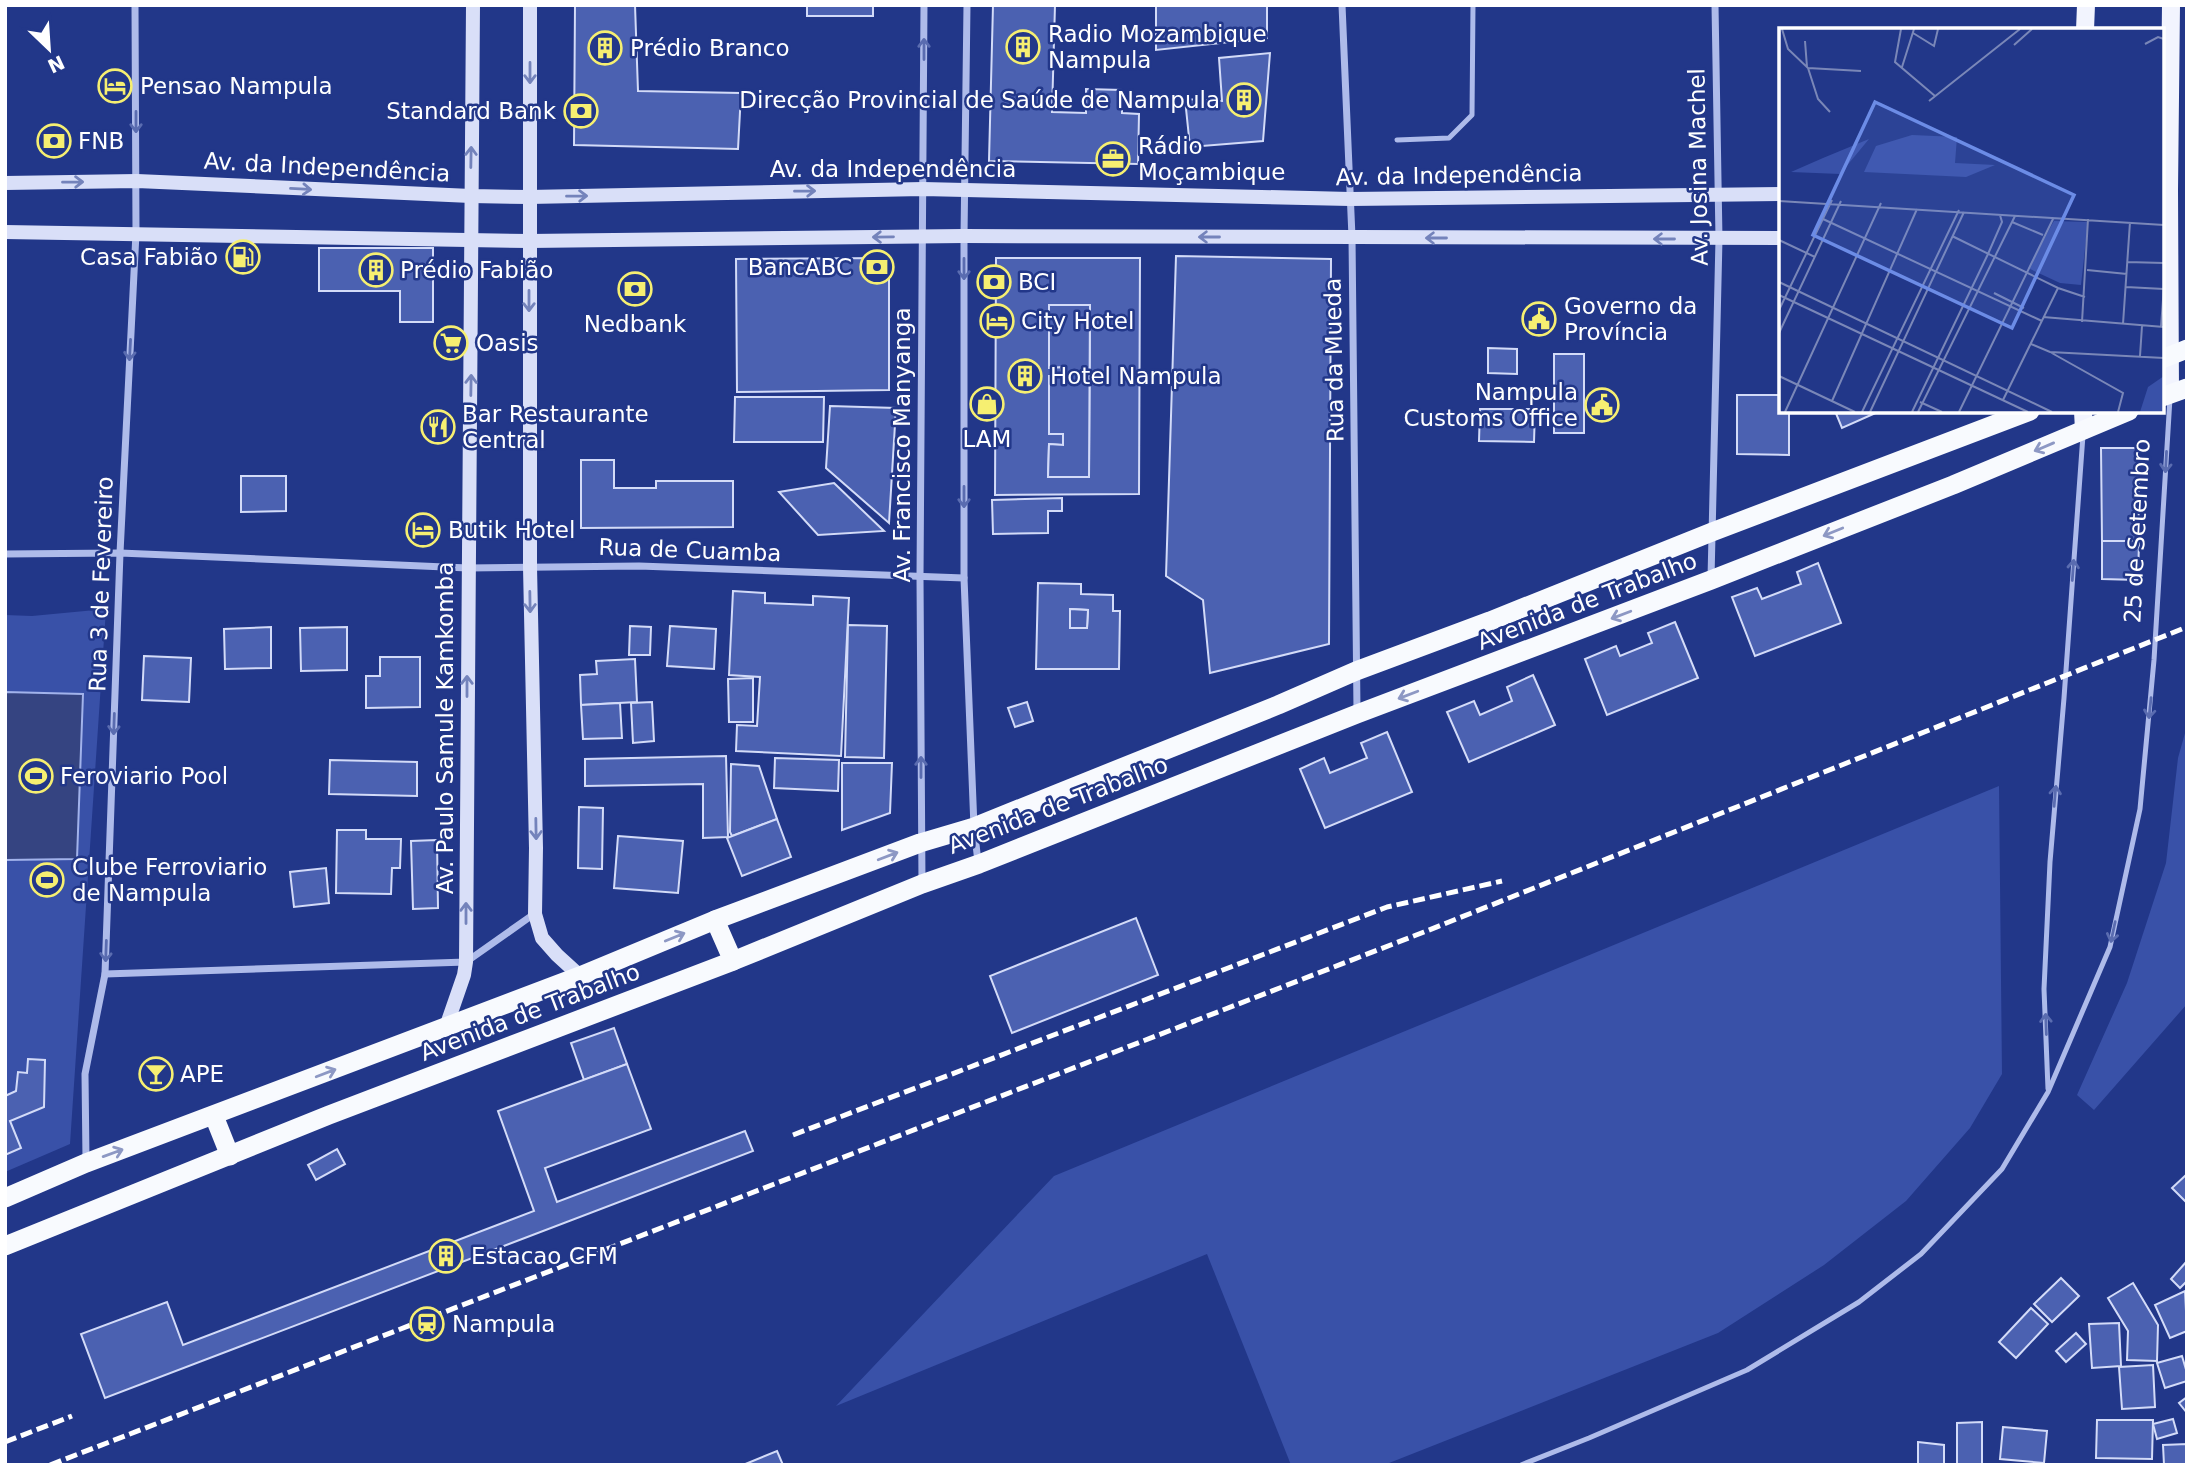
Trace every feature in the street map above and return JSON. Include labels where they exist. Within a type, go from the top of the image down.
[{"type":"highway","name":"Avenida de Trabalho","points":[[5,1198],[86,1163],[580,976],[715,920],[920,843],[974,827],[1356,671],[2025,413]]},
{"type":"highway","name":"Avenida de Trabalho","points":[[5,1246],[328,1115],[733,961],[1357,714],[1953,485],[2083,421],[2120,413]]},
{"type":"highway","points":[[715,920],[733,961]]},
{"type":"highway","points":[[214,1116],[230,1156]]},
{"type":"main road","name":"Av. Paulo Samule Kamkomba","points":[[446,1027],[466,962],[473,5]]},
{"type":"main road","points":[[530,5],[530,567],[535,914],[542,938],[580,976]]},
{"type":"main road","points":[[2085,28],[2086,5]]},
{"type":"main road","name":"25 de Setembro","points":[[2171,5],[2166,231],[2173,393]]},
{"type":"main road","name":"Av. da Independência","points":[[5,183],[137,181],[529,197],[923,188],[1350,200],[1779,194]]},
{"type":"main road","points":[[5,232],[529,241],[964,236],[1779,238]]},
{"type":"street","name":"Rua 3 de Fevereiro","points":[[86,1163],[85,1074],[105,974],[120,553],[136,233],[135,5]]},
{"type":"street","name":"Av. Francisco Manyanga","points":[[922,884],[920,577],[924,5]]},
{"type":"street","points":[[967,5],[964,578],[974,827],[979,864]]},
{"type":"street","name":"Rua da Mueda","points":[[1342,5],[1352,237],[1357,714]]},
{"type":"street","name":"Av. Josina Machel","points":[[1711,580],[1719,239],[1715,5]]},
{"type":"street","name":"Rua de Cuamba","points":[[5,554],[120,553],[468,568],[639,566],[964,578]]},
{"type":"street","points":[[105,974],[466,962],[535,914]]},
{"type":"lane","points":[[1397,140],[1449,138],[1472,115],[1473,5]]},
{"type":"lane","name":"25 de Setembro","points":[[1521,1465],[1746,1370],[1858,1302],[1921,1254],[2002,1169],[2048,1092],[2110,947],[2140,809],[2156,640],[2173,393]]},
{"type":"lane","points":[[2048,1092],[2044,989],[2050,862],[2083,421]]},
{"type":"shaded area","name":"Clube Ferroviario de Nampula","points":[[106,609],[70,1144],[5,1172],[5,615],[32,616]]},
{"type":"shaded area","points":[[5,692],[83,694],[77,859],[5,860]]},
{"type":"shaded area","points":[[2187,726],[2187,1004],[2094,1110],[2077,1095],[2127,983],[2166,863],[2178,758]]},
{"type":"shaded area","points":[[1999,786],[2002,1074],[1970,1128],[1906,1201],[1824,1265],[1718,1333],[1384,1465],[1291,1465],[1207,1254],[836,1406],[1054,1176]]},
{"type":"building","name":"Prédio Branco","points":[[575,5],[635,5],[638,91],[741,93],[738,149],[574,145]]},
{"type":"building","points":[[807,5],[873,5],[873,16],[807,16]]},
{"type":"building","name":"Radio Mozambique Nampula","points":[[993,5],[1055,5],[1052,112],[1086,113],[1086,89],[1122,90],[1122,113],[1139,114],[1138,164],[989,161]]},
{"type":"building","points":[[1156,5],[1267,5],[1267,38],[1156,50]]},
{"type":"building","name":"Direcção Provincial de Saúde de Nampula","points":[[1270,53],[1263,141],[1190,147],[1185,99],[1222,101],[1219,58]]},
{"type":"building","name":"Prédio Fabião","points":[[319,248],[433,248],[433,322],[400,322],[400,291],[319,291]]},
{"type":"building","points":[[1176,256],[1331,259],[1329,644],[1210,673],[1203,600],[1166,576]]},
{"type":"building","points":[[889,258],[889,390],[737,392],[736,259]]},
{"type":"building","name":"Hotel Nampula","points":[[996,258],[1140,258],[1139,494],[995,495]],"holes":[[[1049,305],[1090,305],[1089,477],[1048,477],[1049,444],[1063,445],[1063,434],[1049,434],[1049,376],[1061,376],[1061,367],[1049,368]]]},
{"type":"building","points":[[1049,305],[1090,305],[1089,477],[1048,477],[1049,444],[1063,445],[1063,434],[1049,434],[1049,376],[1061,376],[1061,367],[1049,368]]},
{"type":"building","points":[[1488,348],[1517,349],[1517,374],[1488,373]]},
{"type":"building","points":[[1554,354],[1584,354],[1584,433],[1554,433]]},
{"type":"building","points":[[1737,395],[1779,395],[1779,413],[1789,413],[1789,455],[1737,454]]},
{"type":"building","points":[[735,397],[824,397],[823,442],[734,442]]},
{"type":"building","points":[[830,406],[896,408],[889,523],[826,468]]},
{"type":"building","points":[[1480,409],[1535,409],[1534,442],[1479,441]]},
{"type":"building","points":[[1836,413],[1876,413],[1842,428]]},
{"type":"building","points":[[2101,448],[2138,448],[2139,541],[2102,541]]},
{"type":"building","points":[[581,460],[614,460],[614,488],[656,488],[656,481],[733,481],[733,527],[581,528]]},
{"type":"building","points":[[241,476],[286,476],[286,511],[241,512]]},
{"type":"building","points":[[834,483],[884,531],[818,535],[779,492]]},
{"type":"building","points":[[1062,498],[1062,511],[1048,511],[1048,533],[993,534],[992,500]]},
{"type":"building","points":[[2102,541],[2139,541],[2138,580],[2102,579]]},
{"type":"building","points":[[1818,563],[1841,623],[1755,656],[1732,597],[1757,588],[1762,599],[1801,584],[1797,572]]},
{"type":"building","points":[[1038,583],[1081,584],[1081,594],[1113,595],[1113,611],[1120,611],[1119,669],[1036,669]],"holes":[[[1070,609],[1088,610],[1087,628],[1070,628]]]},
{"type":"building","points":[[733,591],[765,593],[765,603],[813,605],[813,596],[849,598],[841,756],[736,751],[737,725],[757,726],[760,677],[729,675]]},
{"type":"building","points":[[1070,609],[1088,610],[1087,628],[1070,628]]},
{"type":"building","points":[[1675,622],[1698,678],[1607,715],[1585,659],[1616,646],[1620,656],[1652,643],[1648,633]]},
{"type":"building","points":[[848,625],[887,626],[884,758],[845,757]]},
{"type":"building","points":[[630,626],[651,627],[650,655],[629,655]]},
{"type":"building","points":[[670,626],[716,629],[714,669],[667,666]]},
{"type":"building","points":[[271,627],[271,668],[225,669],[224,629]]},
{"type":"building","points":[[347,627],[347,670],[301,671],[300,628]]},
{"type":"building","points":[[144,656],[191,658],[189,702],[142,700]]},
{"type":"building","points":[[380,657],[420,657],[420,707],[366,708],[366,676],[380,676]]},
{"type":"building","points":[[635,659],[637,702],[581,705],[580,675],[597,674],[596,661]]},
{"type":"building","points":[[1533,675],[1555,725],[1469,762],[1447,712],[1474,701],[1480,715],[1512,701],[1507,687]]},
{"type":"building","points":[[753,678],[753,722],[729,722],[728,679]]},
{"type":"building","points":[[652,702],[654,741],[633,743],[631,703]]},
{"type":"building","points":[[1027,702],[1033,721],[1015,727],[1008,708]]},
{"type":"building","points":[[620,703],[622,738],[583,739],[581,705]]},
{"type":"building","points":[[1387,732],[1412,792],[1325,828],[1300,769],[1324,758],[1330,773],[1367,758],[1361,743]]},
{"type":"building","points":[[726,756],[728,837],[703,838],[703,784],[585,786],[585,759]]},
{"type":"building","points":[[775,758],[839,760],[838,791],[774,788]]},
{"type":"building","points":[[330,760],[417,762],[417,796],[329,794]]},
{"type":"building","points":[[842,763],[892,763],[890,813],[842,830]]},
{"type":"building","points":[[731,764],[759,766],[777,819],[732,836],[730,832]]},
{"type":"building","points":[[579,807],[603,808],[602,869],[578,868]]},
{"type":"building","points":[[777,819],[791,857],[742,876],[727,838]]},
{"type":"building","points":[[337,830],[366,830],[366,839],[401,839],[400,868],[392,868],[391,894],[336,893]]},
{"type":"building","points":[[618,836],[683,841],[678,893],[614,888]]},
{"type":"building","points":[[437,840],[438,908],[413,909],[411,841]]},
{"type":"building","points":[[326,868],[329,903],[294,907],[290,872]]},
{"type":"building","points":[[1136,918],[1158,975],[1012,1033],[990,976]]},
{"type":"building","points":[[614,1028],[627,1064],[584,1080],[571,1043]]},
{"type":"building","points":[[28,1059],[45,1060],[44,1107],[10,1121],[21,1148],[5,1155],[5,1096],[16,1091],[18,1072],[27,1073]]},
{"type":"building","name":"Estacao CFM","points":[[627,1064],[651,1129],[545,1168],[557,1202],[745,1131],[753,1151],[105,1398],[81,1334],[167,1302],[183,1345],[534,1211],[498,1111]]},
{"type":"building","points":[[337,1149],[345,1164],[316,1180],[308,1165]]},
{"type":"building","points":[[2187,1174],[2187,1203],[2172,1188]]},
{"type":"building","points":[[2187,1261],[2187,1281],[2180,1288],[2171,1279]]},
{"type":"building","points":[[2061,1278],[2079,1296],[2052,1322],[2034,1304]]},
{"type":"building","points":[[2133,1283],[2158,1325],[2157,1361],[2127,1360],[2128,1331],[2108,1298]]},
{"type":"building","points":[[2185,1291],[2187,1331],[2170,1338],[2155,1305]]},
{"type":"building","points":[[2031,1308],[2048,1324],[2016,1358],[1999,1342]]},
{"type":"building","points":[[2119,1323],[2121,1366],[2092,1368],[2089,1324]]},
{"type":"building","points":[[2076,1333],[2086,1344],[2066,1362],[2056,1351]]},
{"type":"building","points":[[2182,1356],[2187,1381],[2165,1388],[2157,1363]]},
{"type":"building","points":[[2153,1365],[2155,1407],[2122,1409],[2119,1367]]},
{"type":"building","points":[[2187,1397],[2187,1413],[2179,1403]]},
{"type":"building","points":[[2173,1419],[2177,1433],[2157,1439],[2153,1424]]},
{"type":"building","points":[[2097,1420],[2153,1420],[2152,1459],[2096,1458]]},
{"type":"building","points":[[1982,1422],[1982,1465],[1957,1465],[1957,1423]]},
{"type":"building","points":[[2003,1427],[2047,1431],[2044,1463],[2000,1459]]},
{"type":"building","points":[[1918,1442],[1944,1445],[1944,1464],[1918,1465]]},
{"type":"building","points":[[2187,1444],[2187,1464],[2164,1465],[2163,1445]]},
{"type":"building","points":[[777,1451],[783,1465],[743,1465]]},
{"type":"railway","points":[[50,1465],[1424,932],[2187,627]]},
{"type":"railway","points":[[793,1135],[1387,907],[1502,881]]},
{"type":"railway","points":[[5,1442],[72,1416]]},
{"type":"place","name":"Radio Mozambique Nampula","points":[[1023,47]]},
{"type":"place","name":"Prédio Branco","points":[[605,48]]},
{"type":"place","name":"Pensao Nampula","points":[[115,86]]},
{"type":"place","name":"Direcção Provincial de Saúde de Nampula","points":[[1244,100]]},
{"type":"place","name":"Standard Bank","points":[[581,111]]},
{"type":"place","name":"FNB","points":[[54,141]]},
{"type":"place","name":"Rádio Moçambique","points":[[1113,159]]},
{"type":"place","name":"Casa Fabião","points":[[243,257]]},
{"type":"place","name":"BancABC","points":[[877,267]]},
{"type":"place","name":"Prédio Fabião","points":[[376,270]]},
{"type":"place","name":"BCI","points":[[994,282]]},
{"type":"place","name":"Nedbank","points":[[635,289]]},
{"type":"place","name":"Governo da Província","points":[[1539,319]]},
{"type":"place","name":"City Hotel","points":[[997,321]]},
{"type":"place","name":"Oasis","points":[[451,343]]},
{"type":"place","name":"Hotel Nampula","points":[[1025,376]]},
{"type":"place","name":"LAM","points":[[987,404]]},
{"type":"place","name":"Nampula Customs Office","points":[[1602,405]]},
{"type":"place","name":"Bar Restaurante Central","points":[[438,427]]},
{"type":"place","name":"Butik Hotel","points":[[423,530]]},
{"type":"place","name":"Feroviario Pool","points":[[36,776]]},
{"type":"place","name":"Clube Ferroviario de Nampula","points":[[47,880]]},
{"type":"place","name":"APE","points":[[156,1074]]},
{"type":"place","name":"Estacao CFM","points":[[446,1256]]},
{"type":"place","name":"Nampula","points":[[427,1324]]}]
